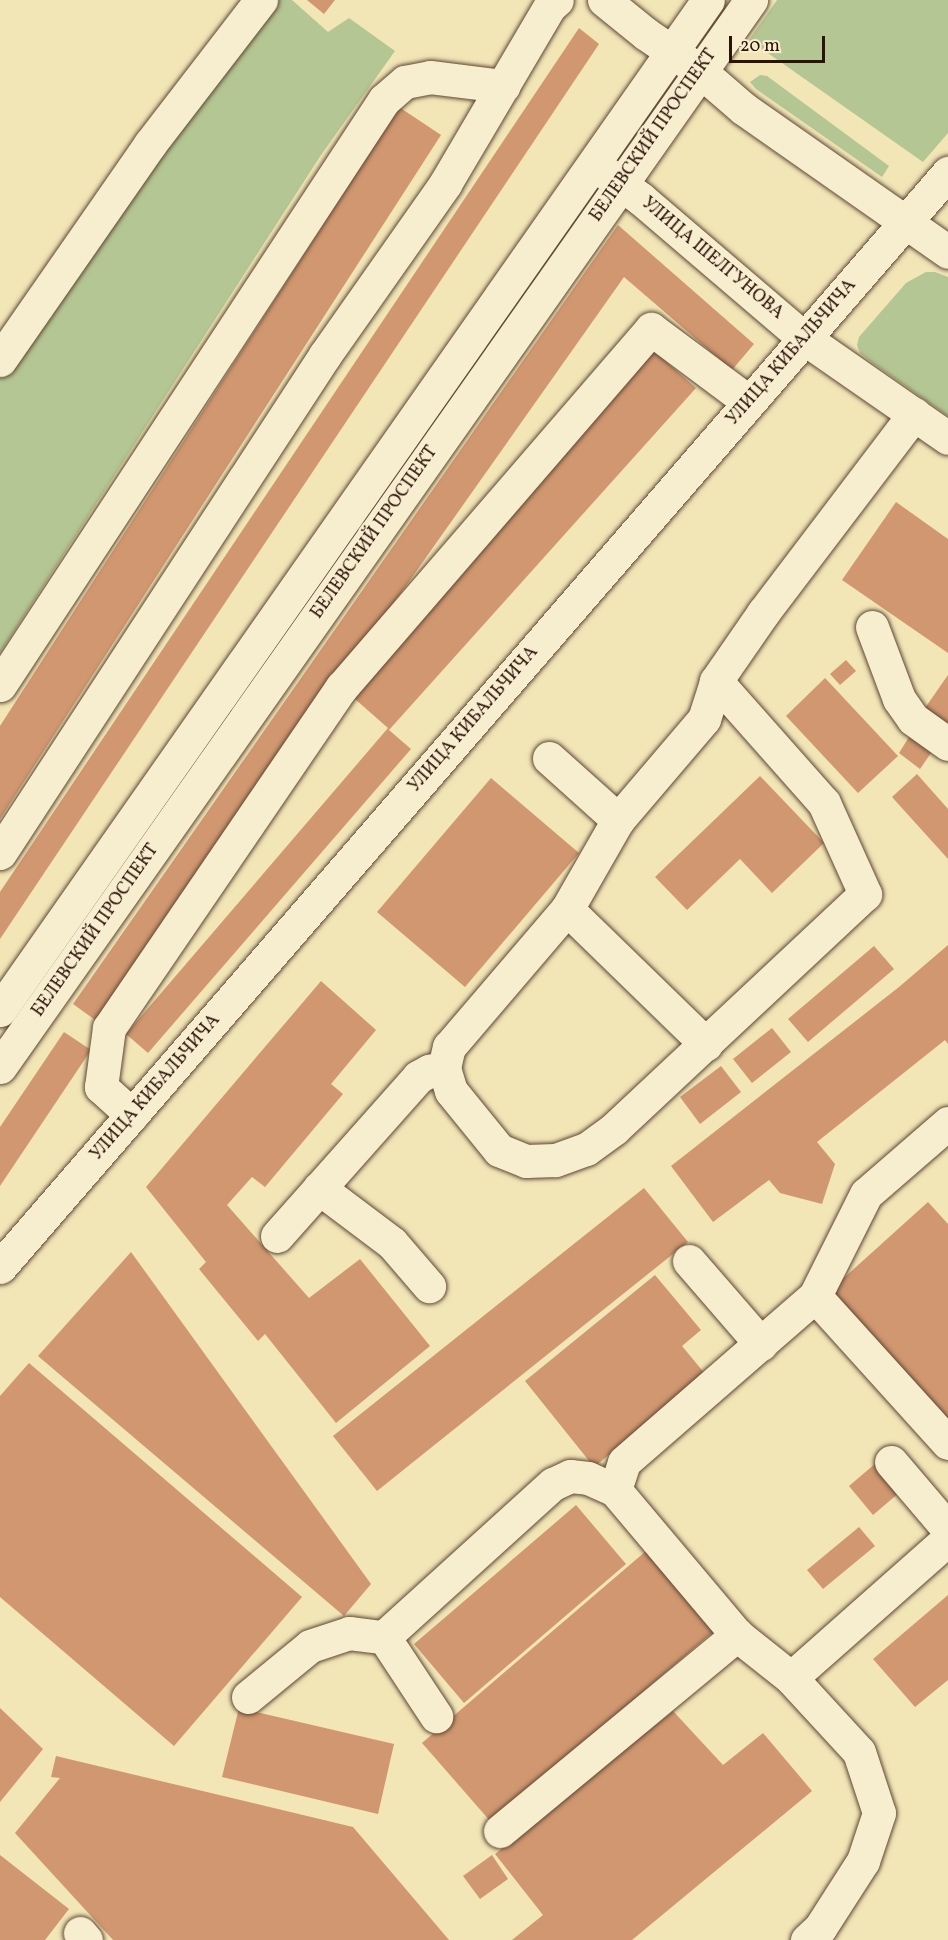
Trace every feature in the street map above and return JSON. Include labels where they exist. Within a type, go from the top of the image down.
[{"type":"street","points":[[0,360],[150,144],[261,0]]},
{"type":"street","points":[[0,853],[325,355],[445,184],[550,6],[557,0]]},
{"type":"street","points":[[604,0],[700,71],[744,109],[948,252]]},
{"type":"street","name":"БЕЛЕВСКИЙ ПРОСПЕКТ","points":[[0,1010],[708,0]]},
{"type":"street","name":"БЕЛЕВСКИЙ ПРОСПЕКТ","points":[[0,1067],[751,0]]},
{"type":"street","points":[[0,685],[384,100],[405,82],[430,77],[503,86]]},
{"type":"street","name":"УЛИЦА ШЕЛГУНОВА","points":[[593,164],[620,183],[804,338],[948,438]]},
{"type":"street","name":"УЛИЦА КИБАЛЬЧИЧА","points":[[0,1267],[948,173]]},
{"type":"street","points":[[132,1115],[101,1087],[109,1028],[342,687],[643,338],[651,329],[749,402]]},
{"type":"street","points":[[717,681],[824,803],[865,894],[615,1129],[586,1149],[555,1160],[526,1161],[499,1150],[451,1091],[444,1068],[449,1047],[567,909],[618,820],[704,719],[717,681],[763,613],[914,414]]},
{"type":"street","points":[[872,627],[898,699],[913,718],[948,744]]},
{"type":"street","points":[[549,758],[618,820]]},
{"type":"street","points":[[567,909],[706,1044]]},
{"type":"street","points":[[277,1236],[418,1077],[429,1071],[444,1068]]},
{"type":"street","points":[[615,1490],[624,1462],[815,1296],[866,1194],[948,1123]]},
{"type":"street","points":[[320,1188],[392,1243],[429,1286]]},
{"type":"street","points":[[689,1261],[761,1344]]},
{"type":"street","points":[[815,1296],[948,1443]]},
{"type":"street","points":[[891,1462],[948,1529]]},
{"type":"street","points":[[248,1697],[310,1646],[349,1633],[384,1637],[553,1484],[570,1476],[615,1490],[737,1635],[791,1678],[859,1752],[879,1813],[863,1861],[814,1934]]},
{"type":"street","points":[[791,1678],[948,1539]]},
{"type":"street","points":[[500,1831],[737,1635]]},
{"type":"street","points":[[384,1637],[436,1716]]},
{"type":"green space","points":[[269,0],[292,0],[328,32],[349,18],[395,51],[321,155],[0,653],[0,370]]},
{"type":"green space","points":[[777,0],[948,0],[948,133],[923,162],[749,40]]},
{"type":"green space","points":[[760,75],[767,76],[889,166],[882,177],[756,89],[750,82]]},
{"type":"green space","points":[[926,272],[935,272],[948,277],[948,416],[870,361],[860,353],[857,345],[859,337],[906,283]]},
{"type":"building","points":[[307,0],[335,0],[324,14]]},
{"type":"building","points":[[579,28],[599,44],[0,939],[0,892]]},
{"type":"building","points":[[399,107],[441,135],[0,819],[0,726]]},
{"type":"building","points":[[618,225],[754,344],[732,370],[624,277],[98,1022],[73,1004]]},
{"type":"building","points":[[653,350],[696,388],[389,730],[411,749],[148,1053],[126,1034],[388,728],[347,692]]},
{"type":"building","points":[[896,502],[948,539],[948,653],[842,580]]},
{"type":"building","points":[[846,660],[856,671],[840,685],[830,674]]},
{"type":"building","points":[[948,675],[948,724],[925,708]]},
{"type":"building","points":[[825,678],[898,756],[858,793],[786,716]]},
{"type":"building","points":[[909,737],[931,753],[920,769],[899,753]]},
{"type":"building","points":[[917,774],[948,809],[948,859],[892,797]]},
{"type":"building","points":[[760,776],[824,843],[772,893],[740,859],[687,910],[655,877]]},
{"type":"building","points":[[491,778],[579,853],[465,987],[377,912]]},
{"type":"building","points":[[948,945],[948,1044],[945,1040],[817,1142],[835,1164],[822,1204],[780,1193],[769,1180],[713,1222],[671,1166],[899,987]]},
{"type":"building","points":[[874,946],[894,969],[808,1042],[788,1019]]},
{"type":"building","points":[[321,981],[376,1030],[331,1084],[343,1094],[265,1187],[252,1177],[227,1205],[309,1298],[360,1259],[430,1346],[336,1423],[265,1334],[258,1341],[199,1269],[206,1262],[146,1187]]},
{"type":"building","points":[[772,1028],[791,1052],[752,1083],[733,1059]]},
{"type":"building","points":[[64,1032],[91,1050],[0,1186],[0,1127]]},
{"type":"building","points":[[721,1066],[741,1092],[700,1124],[680,1097]]},
{"type":"building","points":[[644,1188],[688,1242],[377,1491],[333,1436]]},
{"type":"building","points":[[928,1202],[948,1224],[948,1429],[826,1294]]},
{"type":"building","points":[[131,1252],[371,1584],[344,1616],[38,1356]]},
{"type":"building","points":[[655,1275],[701,1330],[682,1346],[706,1375],[594,1467],[525,1381]]},
{"type":"building","points":[[29,1363],[302,1597],[174,1746],[0,1597],[0,1396]]},
{"type":"building","points":[[876,1463],[900,1492],[873,1515],[849,1486]]},
{"type":"building","points":[[576,1505],[626,1564],[464,1703],[414,1644]]},
{"type":"building","points":[[859,1527],[875,1546],[823,1589],[807,1570]]},
{"type":"building","points":[[646,1551],[715,1630],[491,1822],[422,1743]]},
{"type":"building","points":[[948,1595],[948,1680],[915,1707],[873,1659]]},
{"type":"building","points":[[0,1708],[43,1749],[0,1802]]},
{"type":"building","points":[[239,1708],[394,1744],[378,1814],[222,1777]]},
{"type":"building","points":[[673,1711],[723,1765],[763,1733],[812,1791],[632,1940],[512,1940],[543,1915],[495,1854]]},
{"type":"building","points":[[56,1756],[353,1827],[449,1940],[113,1940],[15,1833],[60,1778],[51,1777]]},
{"type":"building","points":[[0,1855],[69,1909],[45,1940],[0,1940]]},
{"type":"building","points":[[492,1855],[508,1879],[480,1899],[463,1876]]}]
